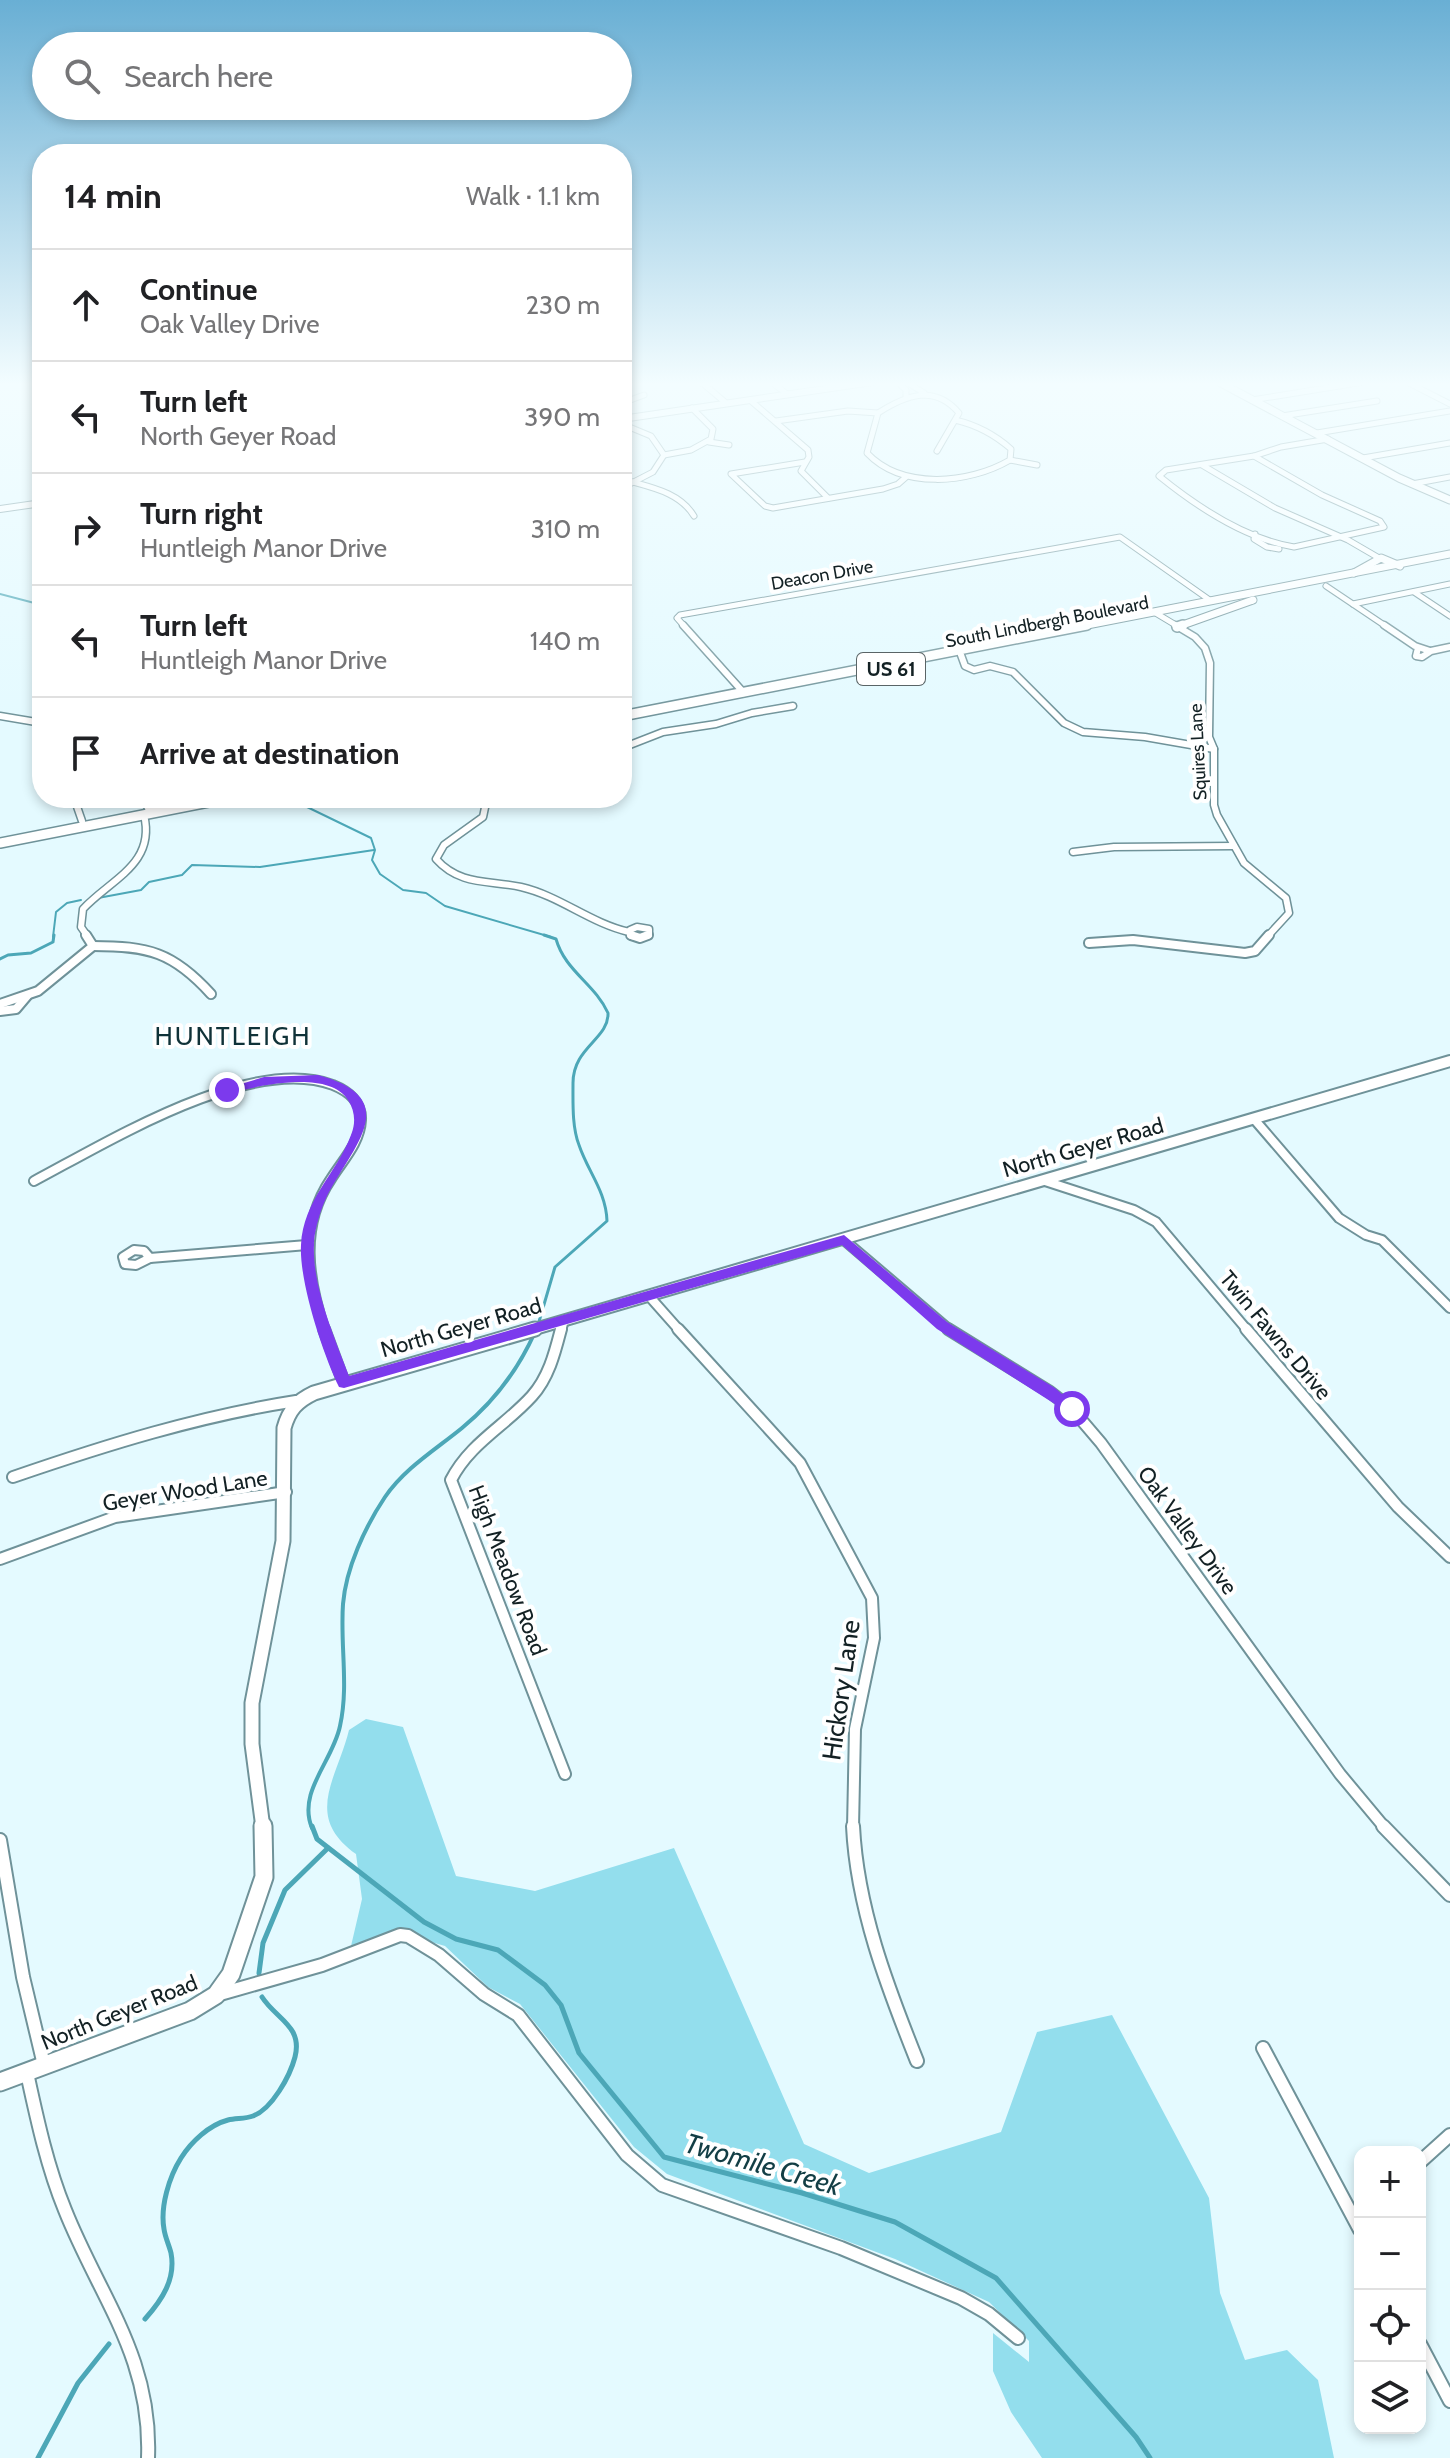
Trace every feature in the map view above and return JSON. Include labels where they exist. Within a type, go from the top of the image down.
[{"type":"main road","name":"US 61","points":[[1287,590],[1326,586],[1450,554]]},
{"type":"main road","points":[[1376,559],[1389,568],[1399,569]]},
{"type":"main road","points":[[1344,577],[1376,559],[1391,560],[1399,569]]},
{"type":"main road","name":"US 61","points":[[1399,569],[1450,561]]},
{"type":"main road","name":"US 61","points":[[1287,590],[1389,568]]},
{"type":"main road","name":"South Lindbergh Boulevard","points":[[632,717],[961,655],[1211,601],[1287,590]]},
{"type":"main road","name":"South Lindbergh Boulevard","points":[[632,717],[1157,614],[1260,598],[1287,590]]},
{"type":"main road","points":[[1177,627],[1260,598]]},
{"type":"main road","points":[[145,811],[152,808]]},
{"type":"main road","points":[[0,840],[157,808]]},
{"type":"main road","points":[[0,840],[82,821],[164,808]]},
{"type":"street","points":[[669,496],[683,501],[694,516]]},
{"type":"street","points":[[756,496],[768,507],[842,496]]},
{"type":"street","points":[[1190,496],[1255,534],[1257,542],[1267,547],[1288,547],[1374,532],[1384,527],[1380,521],[1324,496]]},
{"type":"street","points":[[1254,496],[1339,537],[1376,559]]},
{"type":"street","points":[[0,509],[32,504]]},
{"type":"street","name":"Deacon Drive","points":[[744,693],[699,645],[677,618],[680,615],[1120,537],[1211,601]]},
{"type":"street","points":[[1352,604],[1450,584]]},
{"type":"street","points":[[1326,586],[1418,648],[1416,656],[1426,656],[1430,651],[1450,647]]},
{"type":"street","points":[[1413,591],[1450,616]]},
{"type":"street","name":"Squires Lane","points":[[1089,943],[1133,940],[1245,953],[1255,951],[1289,913],[1286,898],[1250,870],[1214,805],[1208,655],[1195,637],[1157,614]]},
{"type":"street","points":[[961,655],[965,666],[970,669],[988,665],[1013,672],[1064,723],[1083,732],[1145,737],[1214,749]]},
{"type":"street","points":[[632,744],[663,732],[793,706]]},
{"type":"street","points":[[0,716],[32,721]]},
{"type":"street","points":[[77,808],[82,821]]},
{"type":"street","points":[[485,808],[483,817],[444,845],[436,859],[447,873],[474,881],[523,887],[629,932]]},
{"type":"street","points":[[93,946],[81,927],[83,909],[143,854],[150,832],[145,811]]},
{"type":"street","points":[[1073,852],[1114,847],[1234,846]]},
{"type":"street","points":[[0,1011],[10,1012],[19,1008],[27,996],[57,978],[93,946],[144,948],[160,952],[184,964],[211,994]]},
{"type":"street","points":[[0,1004],[15,996],[27,996]]},
{"type":"street","name":"North Geyer Road","points":[[0,2082],[190,2011],[216,1995],[231,1974],[264,1877],[263,1830],[252,1744],[252,1703],[283,1541],[286,1492],[284,1428],[287,1411],[296,1401],[344,1383],[844,1240],[1450,1061]]},
{"type":"street","points":[[34,1181],[194,1101],[264,1081],[318,1079],[338,1085],[350,1093],[361,1111],[361,1122],[358,1134],[321,1195],[307,1245],[316,1303],[344,1383]]},
{"type":"street","points":[[1254,1119],[1339,1218],[1366,1235],[1382,1240],[1450,1308]]},
{"type":"street","name":"Twin Fawns Drive","points":[[1045,1181],[1134,1210],[1156,1222],[1398,1507],[1450,1557]]},
{"type":"street","name":"Oak Valley Drive","points":[[844,1240],[942,1325],[1072,1409],[1110,1455],[1340,1774],[1375,1818],[1450,1895]]},
{"type":"street","points":[[150,1258],[307,1245]]},
{"type":"street","name":"Hickory Lane","points":[[649,1296],[800,1463],[872,1598],[876,1619],[875,1645],[859,1698],[850,1812],[856,1866],[876,1953],[885,1984],[917,2061]]},
{"type":"street","name":"High Meadow Road","points":[[558,1322],[546,1377],[533,1396],[458,1463],[451,1480],[565,1774]]},
{"type":"street","points":[[13,1477],[103,1446],[232,1411],[296,1401]]},
{"type":"street","name":"Geyer Wood Lane","points":[[0,1559],[115,1517],[286,1492]]},
{"type":"street","points":[[0,1840],[23,1977],[44,2066]]},
{"type":"street","points":[[216,1995],[289,1976],[400,1935],[408,1936],[439,1955],[484,1994],[518,2015],[627,2155],[662,2185],[841,2248],[961,2298],[1018,2338]]},
{"type":"street","points":[[1263,2048],[1356,2218]]},
{"type":"street","points":[[27,2072],[64,2209],[144,2380],[152,2423],[148,2458]]},
{"type":"street","points":[[1426,2157],[1450,2135]]},
{"type":"street","points":[[1426,2355],[1450,2401]]},
{"type":"shaded area","points":[[366,1719],[403,1727],[456,1876],[535,1891],[674,1848],[804,2144],[869,2173],[1001,2132],[1037,2032],[1112,2015],[1209,2198],[1220,2293],[1245,2360],[1287,2350],[1318,2380],[1334,2458],[1042,2458],[1011,2412],[993,2371],[993,2333],[1029,2362],[1029,2341],[989,2302],[895,2259],[667,2174],[634,2147],[520,2004],[488,1987],[445,1946],[397,1932],[351,1946],[362,1899],[356,1854],[340,1840],[327,1811],[332,1781],[349,1730]]},
{"type":"waterway","name":"Twomile Creek","points":[[0,594],[32,602]]},
{"type":"waterway","name":"Twomile Creek","points":[[309,808],[371,838],[375,850],[372,860],[380,874],[403,890],[426,893],[445,906],[551,937]]},
{"type":"waterway","points":[[98,898],[141,890],[149,882],[182,875],[192,865],[260,867],[374,850]]},
{"type":"waterway","points":[[53,937],[56,912],[67,903],[81,900]]},
{"type":"waterway","points":[[0,959],[8,955],[31,953],[53,942],[54,935]]},
{"type":"waterway","name":"Twomile Creek","points":[[538,1325],[555,1267],[607,1221],[600,1191],[577,1138],[573,1083],[579,1061],[603,1030],[608,1013],[566,960],[556,939],[544,935]]},
{"type":"waterway","name":"Twomile Creek","points":[[312,1828],[309,1815],[312,1789],[336,1739],[343,1711],[342,1619],[345,1590],[352,1562],[370,1521],[402,1477],[474,1418],[495,1396],[513,1372],[535,1332]]},
{"type":"waterway","name":"Twomile Creek","points":[[312,1826],[317,1839],[424,1922],[456,1939],[498,1950],[545,1985],[561,2005],[579,2053],[664,2157],[802,2193],[895,2222],[996,2278],[1136,2437],[1150,2458]]},
{"type":"waterway","points":[[259,1973],[263,1943],[285,1890],[328,1848]]},
{"type":"waterway","points":[[145,2319],[162,2297],[171,2272],[171,2253],[163,2211],[169,2183],[181,2158],[207,2130],[228,2120],[250,2117],[260,2112],[279,2091],[293,2065],[296,2046],[292,2030],[262,1997]]},
{"type":"waterway","points":[[38,2458],[78,2383],[109,2344]]},
{"type":"district","name":"HUNTLEIGH","points":[[233,1036]]},
{"type":"route","points":[[227,1090],[264,1081],[318,1079],[338,1085],[350,1093],[361,1111],[358,1134],[321,1195],[307,1245],[316,1303],[344,1383],[844,1240],[914,1304],[942,1325],[1072,1409]]}]
